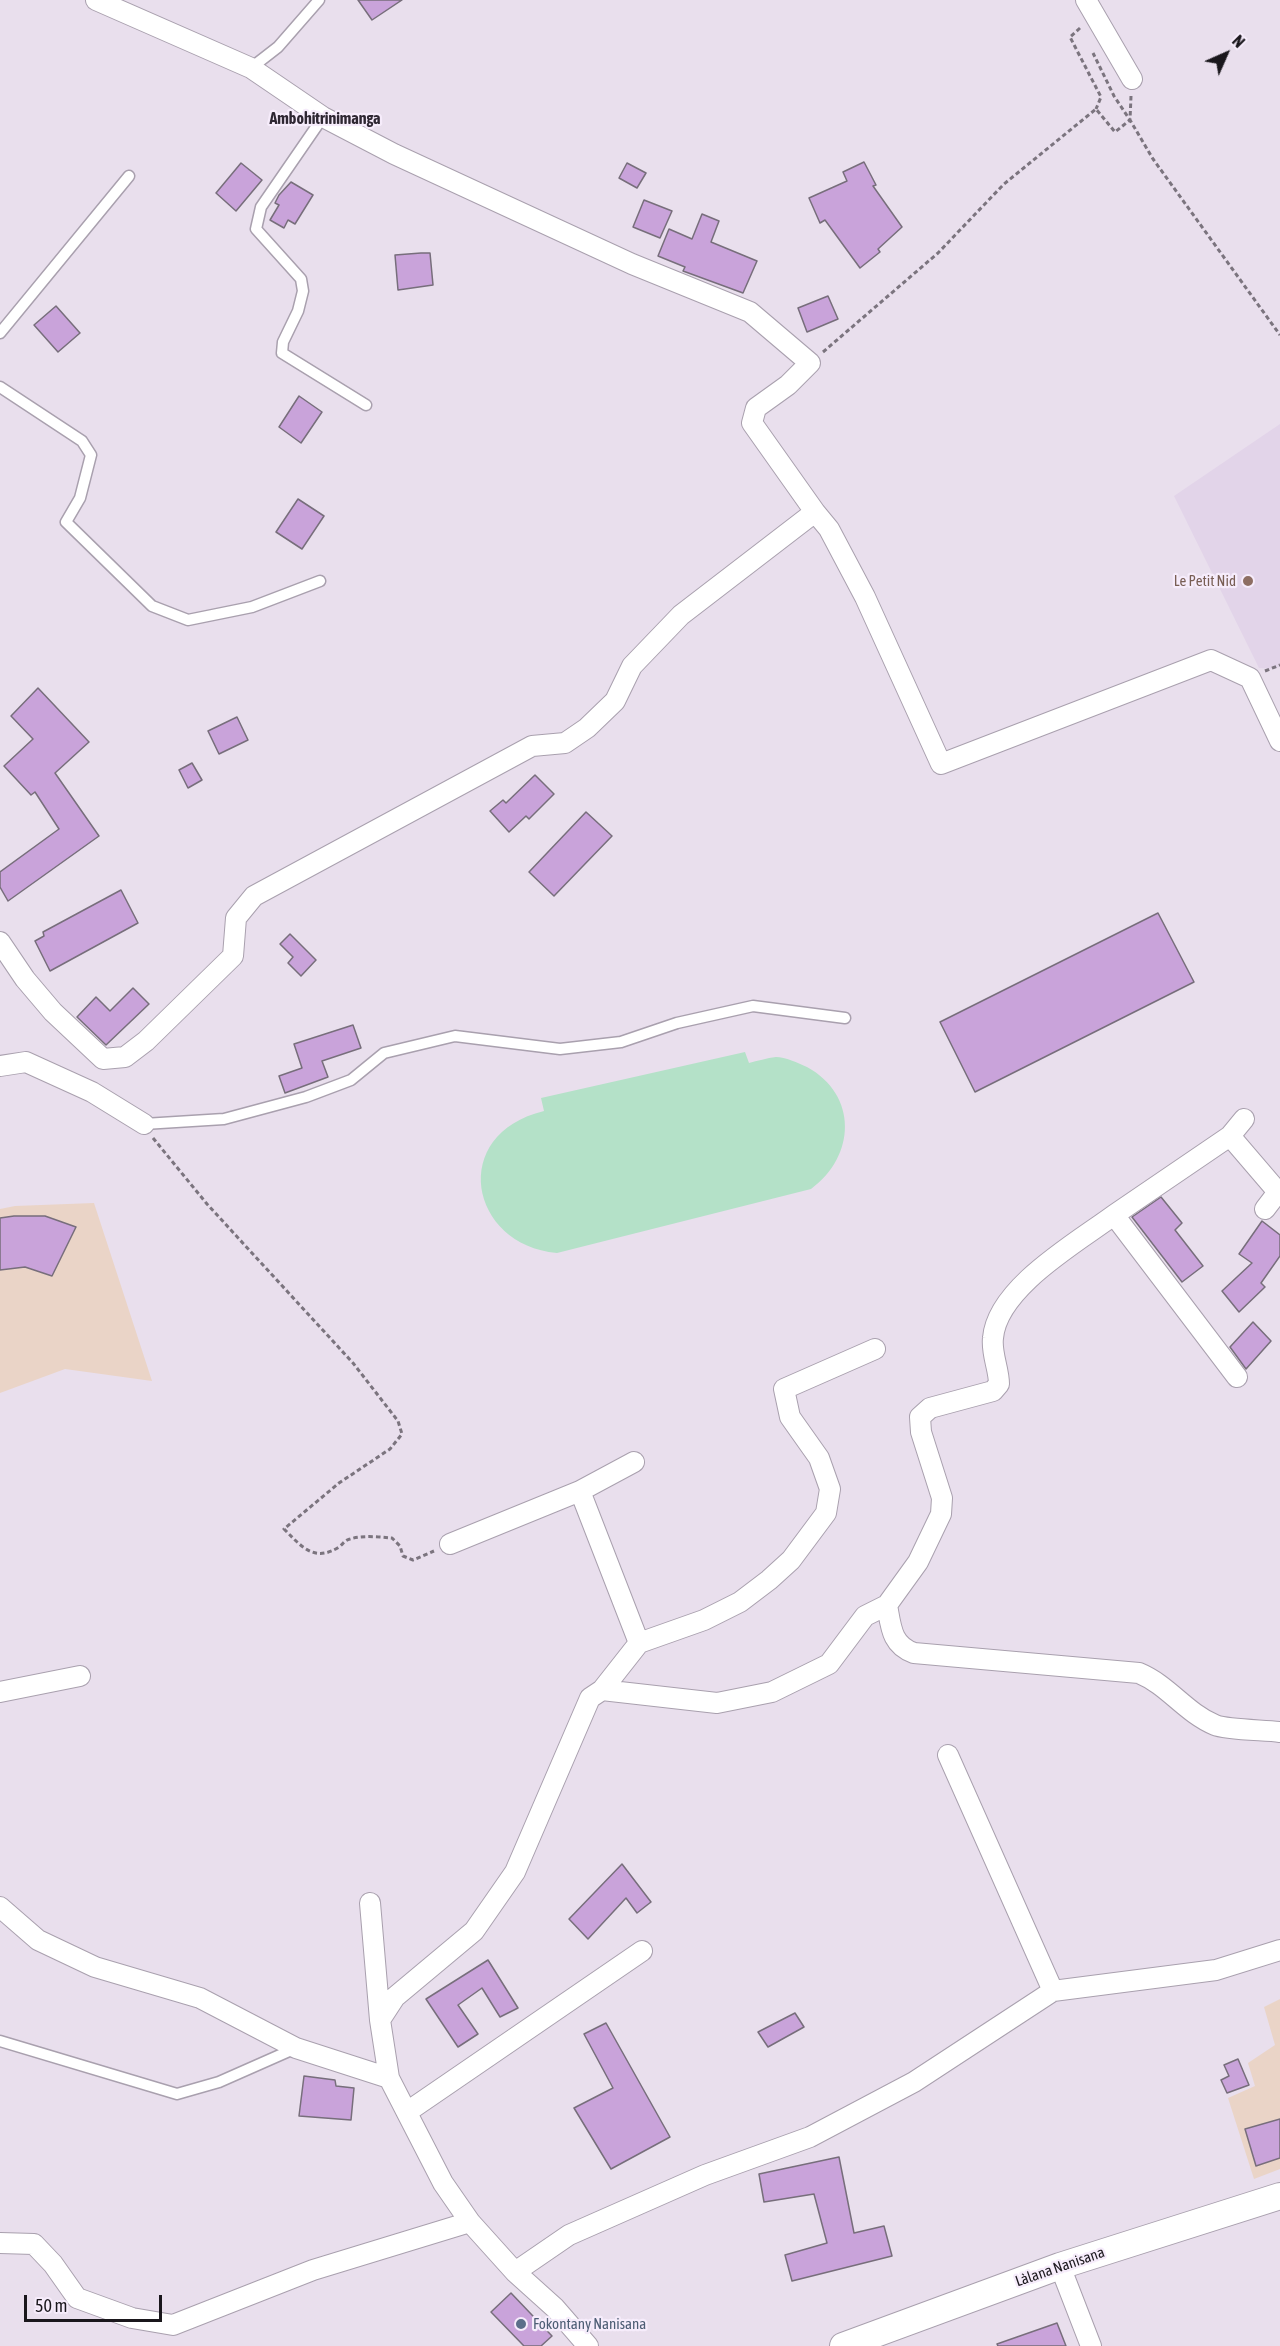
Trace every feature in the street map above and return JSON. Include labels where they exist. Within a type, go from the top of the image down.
[{"type":"street","points":[[96,0],[251,69],[322,117],[394,154],[632,264],[750,312],[810,363],[788,385],[756,408],[752,423],[829,529],[865,597],[941,764],[1212,660],[1250,678],[1280,741]]},
{"type":"street","points":[[1086,0],[1132,79]]},
{"type":"street","points":[[0,942],[25,979],[53,1012],[103,1059],[125,1057],[146,1041],[233,956],[236,918],[254,896],[532,746],[565,743],[580,733],[615,701],[632,666],[681,615],[815,512]]},
{"type":"street","points":[[0,1066],[26,1062],[92,1092],[144,1124]]},
{"type":"street","points":[[602,1690],[717,1703],[772,1692],[829,1664],[865,1616],[887,1605],[918,1562],[941,1514],[942,1498],[921,1432],[920,1417],[930,1408],[993,1390],[999,1384],[992,1341],[994,1331],[1019,1285],[1114,1215],[1230,1136],[1244,1119]]},
{"type":"street","points":[[1230,1136],[1278,1192],[1265,1209]]},
{"type":"street","points":[[1114,1215],[1238,1377]]},
{"type":"street","points":[[380,2020],[395,1996],[474,1931],[515,1872],[590,1698],[602,1690],[639,1643],[704,1620],[740,1602],[791,1560],[826,1513],[830,1489],[819,1458],[790,1417],[784,1389],[875,1349]]},
{"type":"street","points":[[450,1544],[580,1491],[634,1462]]},
{"type":"street","points":[[580,1491],[639,1643]]},
{"type":"street","points":[[887,1605],[895,1642],[903,1649],[914,1653],[1139,1673],[1155,1679],[1203,1719],[1218,1726],[1280,1732]]},
{"type":"street","points":[[0,1692],[80,1676]]},
{"type":"street","points":[[948,1755],[1053,1991]]},
{"type":"street","points":[[370,1903],[380,2020],[389,2078],[443,2183],[470,2222],[515,2272],[555,2308],[588,2346]]},
{"type":"street","points":[[0,1907],[38,1940],[95,1967],[200,1998],[296,2048],[389,2078]]},
{"type":"street","points":[[515,2272],[569,2235],[705,2175],[810,2137],[915,2082],[1053,1991],[1216,1970],[1280,1950]]},
{"type":"street","points":[[407,2112],[642,1951]]},
{"type":"street","name":"Làlana Nanisana","points":[[843,2346],[1060,2266],[1280,2196]]},
{"type":"street","points":[[0,2244],[34,2244],[53,2264],[77,2298],[132,2318],[173,2325],[313,2270],[470,2222]]},
{"type":"street","points":[[1060,2266],[1091,2346]]},
{"type":"lane","points":[[251,69],[278,47],[319,0]]},
{"type":"lane","points":[[322,117],[267,196],[261,207],[256,229],[301,279],[303,291],[298,311],[283,342],[282,353],[366,405]]},
{"type":"lane","points":[[0,333],[129,176]]},
{"type":"lane","points":[[0,387],[82,441],[91,455],[80,498],[66,522],[152,606],[188,620],[252,607],[320,581]]},
{"type":"lane","points":[[144,1124],[224,1119],[306,1097],[351,1080],[384,1053],[455,1036],[561,1049],[621,1042],[677,1023],[753,1006],[845,1018]]},
{"type":"lane","points":[[0,2041],[177,2094],[219,2082],[296,2048]]},
{"type":"path","points":[[810,363],[938,253],[1004,184],[1096,109],[1101,97],[1071,37],[1080,28],[1086,37]]},
{"type":"path","points":[[1090,47],[1153,159],[1280,335]]},
{"type":"path","points":[[1092,76],[1101,70]]},
{"type":"path","points":[[1096,109],[1115,132],[1130,120],[1132,79]]},
{"type":"path","points":[[158,1146],[353,1363],[398,1421],[402,1434],[390,1449],[339,1483],[284,1529],[307,1552],[318,1555],[339,1547],[347,1539],[358,1537],[392,1538],[400,1546],[402,1556],[412,1560],[450,1544]]},
{"type":"shaded area","name":"Le Petit Nid","points":[[1280,424],[1280,666],[1275,669],[1259,668],[1174,496]]},
{"type":"shaded area","points":[[94,1203],[152,1381],[65,1369],[0,1393],[0,1209],[15,1206]]},
{"type":"shaded area","points":[[1280,1999],[1280,2169],[1254,2179],[1228,2098],[1255,2086],[1248,2063],[1275,2045],[1264,2007]]},
{"type":"green space","points":[[745,1052],[749,1063],[776,1057],[807,1067],[824,1079],[835,1093],[843,1109],[845,1126],[843,1143],[837,1160],[826,1175],[811,1189],[557,1253],[527,1246],[504,1231],[489,1211],[481,1188],[483,1164],[493,1142],[513,1123],[544,1111],[541,1098]]},
{"type":"building","points":[[358,0],[402,0],[372,20]]},
{"type":"building","points":[[864,162],[876,185],[873,186],[902,227],[878,249],[880,252],[860,268],[825,220],[820,223],[809,198],[847,181],[843,172]]},
{"type":"building","points":[[241,163],[262,180],[236,211],[216,193]]},
{"type":"building","points":[[627,163],[646,173],[637,188],[619,178]]},
{"type":"building","points":[[291,182],[313,195],[295,224],[288,220],[284,228],[270,220],[279,205],[275,203],[279,195]]},
{"type":"building","points":[[644,200],[672,211],[660,238],[633,227]]},
{"type":"building","points":[[702,214],[719,221],[711,242],[757,261],[743,293],[683,271],[685,267],[658,256],[669,229],[692,239]]},
{"type":"building","points":[[430,253],[433,285],[398,290],[395,255]]},
{"type":"building","points":[[828,296],[838,319],[807,332],[798,308]]},
{"type":"building","points":[[56,306],[80,333],[58,352],[34,325]]},
{"type":"building","points":[[299,396],[322,412],[301,443],[279,427]]},
{"type":"building","points":[[298,499],[324,516],[302,549],[276,532]]},
{"type":"building","points":[[38,688],[89,742],[55,773],[99,836],[8,901],[0,887],[0,872],[59,829],[35,792],[31,795],[4,766],[33,739],[11,716]]},
{"type":"building","points":[[237,717],[248,740],[219,754],[208,731]]},
{"type":"building","points":[[192,763],[202,780],[188,788],[179,770]]},
{"type":"building","points":[[535,775],[554,794],[529,819],[526,816],[509,832],[490,811],[503,800],[506,803]]},
{"type":"building","points":[[586,812],[612,836],[554,896],[529,872]]},
{"type":"building","points":[[121,890],[138,923],[50,971],[35,941],[44,936],[43,932]]},
{"type":"building","points":[[1158,913],[1194,982],[975,1092],[940,1022]]},
{"type":"building","points":[[290,934],[316,960],[301,976],[288,963],[293,957],[280,944]]},
{"type":"building","points":[[133,988],[149,1004],[106,1045],[77,1017],[96,997],[110,1011]]},
{"type":"building","points":[[353,1025],[361,1048],[322,1061],[328,1077],[285,1093],[279,1076],[302,1068],[294,1044]]},
{"type":"building","points":[[1161,1197],[1182,1223],[1175,1230],[1203,1266],[1182,1282],[1132,1217]]},
{"type":"building","points":[[45,1216],[76,1227],[52,1276],[25,1267],[0,1270],[0,1218]]},
{"type":"building","points":[[1262,1221],[1280,1235],[1280,1256],[1261,1283],[1265,1287],[1239,1312],[1222,1291],[1252,1263],[1239,1254]]},
{"type":"building","points":[[1253,1322],[1271,1341],[1246,1369],[1230,1347]]},
{"type":"building","points":[[622,1864],[651,1902],[637,1913],[626,1898],[588,1939],[569,1919]]},
{"type":"building","points":[[488,1960],[518,2008],[500,2017],[482,1988],[458,2005],[478,2034],[458,2047],[426,1999]]},
{"type":"building","points":[[795,2013],[804,2027],[768,2047],[758,2032]]},
{"type":"building","points":[[606,2023],[670,2137],[611,2169],[574,2108],[613,2088],[584,2034]]},
{"type":"building","points":[[1238,2059],[1249,2085],[1227,2093],[1221,2080],[1229,2076],[1224,2065]]},
{"type":"building","points":[[304,2076],[335,2080],[336,2086],[354,2088],[351,2120],[299,2116]]},
{"type":"building","points":[[1280,2119],[1280,2158],[1256,2166],[1245,2129]]},
{"type":"building","points":[[839,2157],[854,2233],[884,2226],[892,2256],[792,2281],[785,2255],[827,2243],[814,2194],[764,2202],[759,2174]]},
{"type":"building","name":"Fokontany Nanisana","points":[[511,2293],[552,2336],[541,2346],[524,2346],[491,2312]]},
{"type":"building","points":[[1057,2323],[1066,2346],[998,2346],[997,2344]]},
{"type":"place","name":"Le Petit Nid","points":[[1248,581]]},
{"type":"place","name":"Fokontany Nanisana","points":[[521,2324]]},
{"type":"district","name":"Ambohitrinimanga","points":[[325,119]]}]
